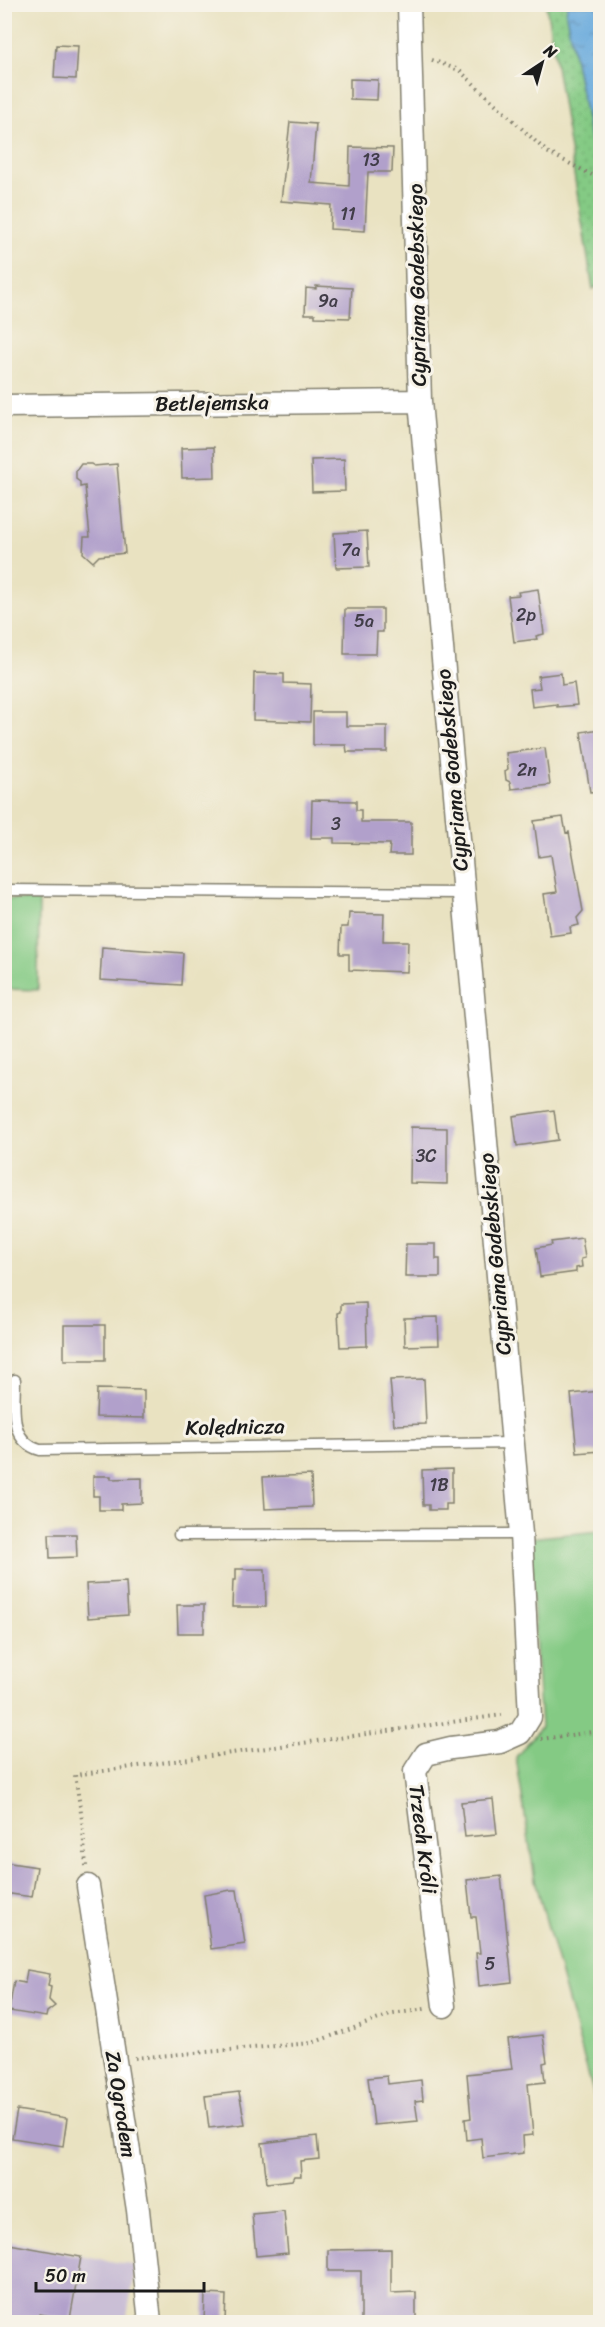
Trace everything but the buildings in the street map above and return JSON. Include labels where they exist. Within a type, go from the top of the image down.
[{"type":"street","name":"Cypriana Godebskiego","points":[[409,4],[420,401],[521,1534],[527,1721]]},
{"type":"street","name":"Betlejemska","points":[[4,406],[420,401]]},
{"type":"street","name":"Trzech Króli","points":[[444,2006],[414,1771],[426,1754],[451,1748],[500,1742],[527,1721]]},
{"type":"street","name":"Za Ogrodem","points":[[88,1886],[113,2060],[138,2210],[150,2322]]},
{"type":"lane","points":[[4,890],[463,893]]},
{"type":"lane","name":"Kolędnicza","points":[[15,1380],[16,1428],[20,1438],[31,1448],[40,1450],[513,1443]]},
{"type":"lane","points":[[178,1535],[521,1534]]},
{"type":"path","points":[[412,52],[459,70],[548,152],[600,180]]},
{"type":"path","points":[[88,1886],[82,1819],[75,1775],[527,1721],[541,1739],[600,1731]]},
{"type":"path","points":[[113,2060],[312,2043],[393,2014],[444,2006]]},
{"type":"shaded area","points":[[4,2240],[136,2266],[126,2322],[5,2322]]},
{"type":"green space","points":[[546,5],[600,5],[600,285],[593,289]]},
{"type":"green space","points":[[5,899],[39,900],[38,990],[5,989]]},
{"type":"green space","points":[[600,1531],[600,2117],[535,1880],[516,1757],[541,1727],[529,1538]]},
{"type":"water","points":[[567,5],[600,5],[600,162],[594,159],[566,15]]}]
